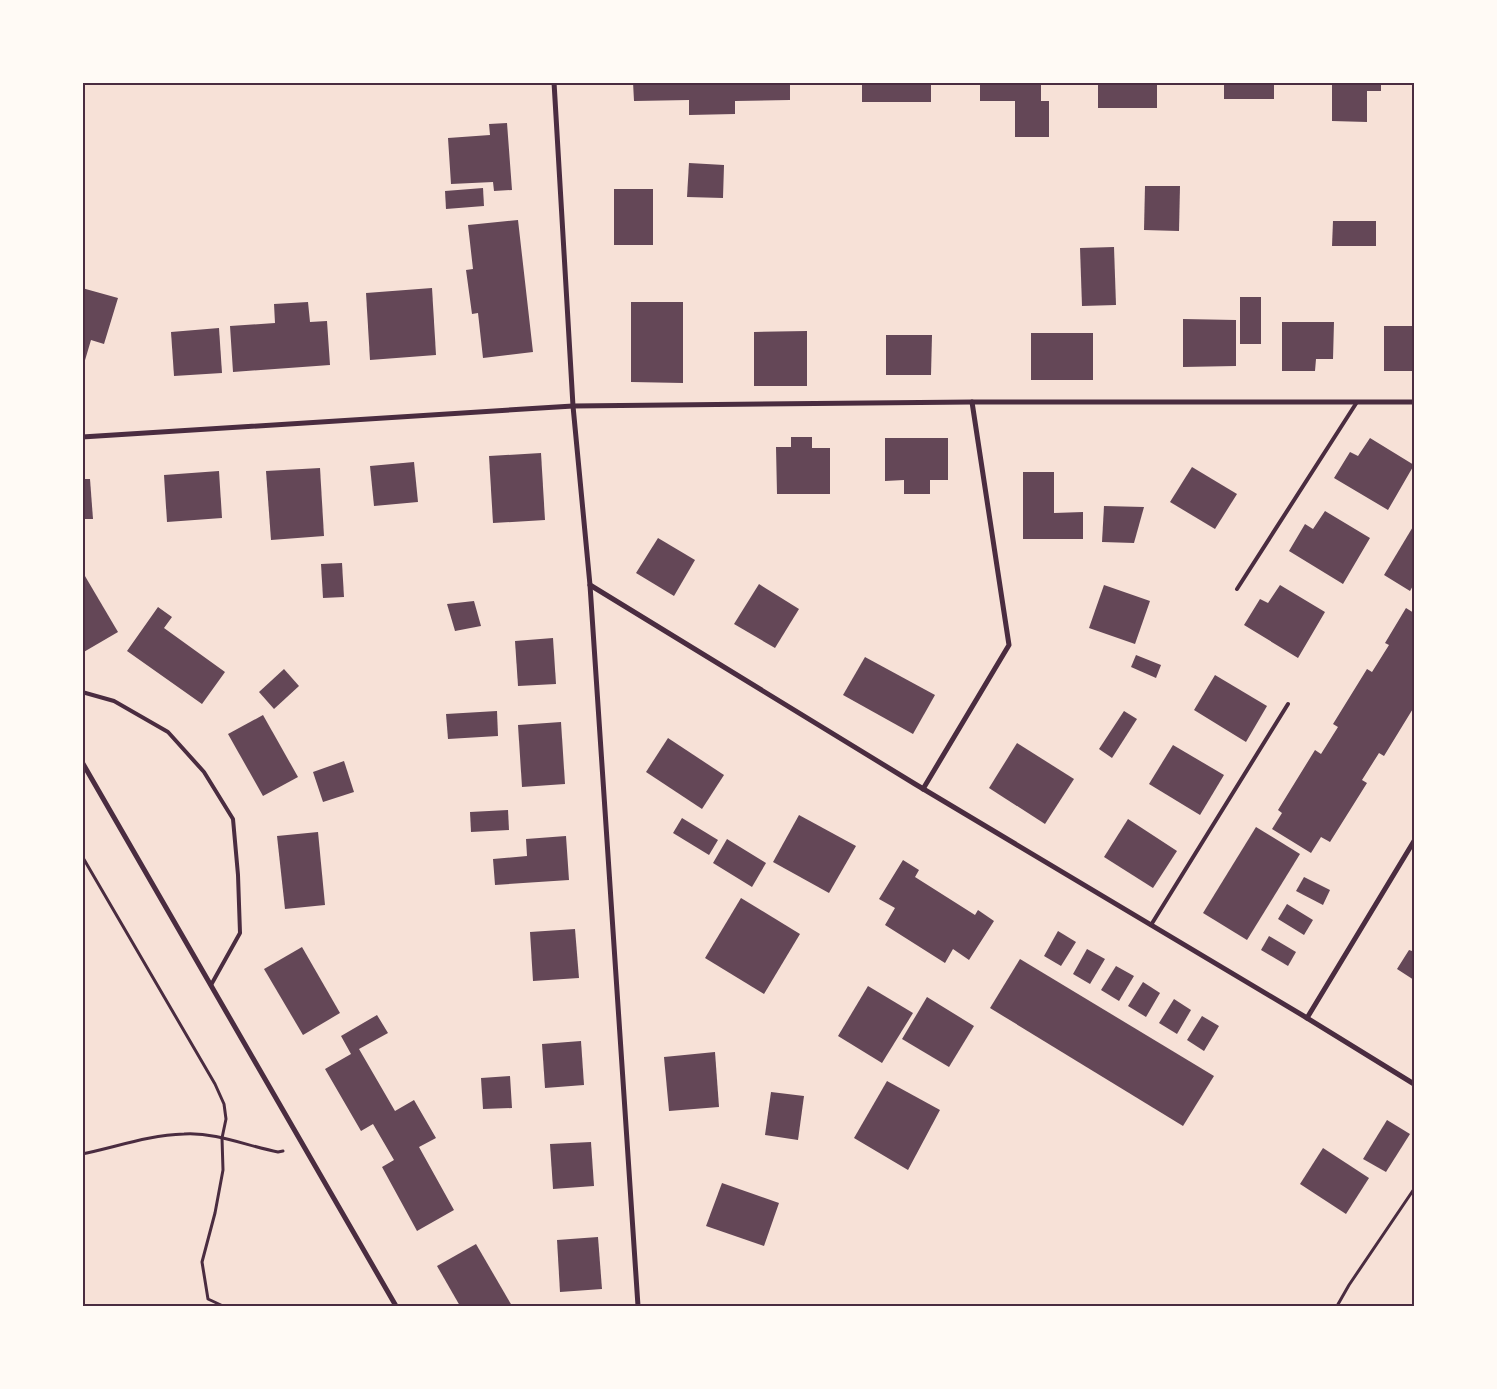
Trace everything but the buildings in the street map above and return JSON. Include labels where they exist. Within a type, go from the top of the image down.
[{"type":"street","points":[[554,82],[573,406],[590,585],[638,1306]]},
{"type":"street","points":[[923,789],[1009,645],[972,402]]},
{"type":"street","points":[[82,438],[573,406],[972,402],[1414,402]]},
{"type":"street","points":[[590,585],[923,789],[1414,1084]]},
{"type":"street","points":[[82,762],[396,1306]]},
{"type":"street","points":[[1307,1018],[1414,841]]},
{"type":"lane","points":[[1237,589],[1357,402]]},
{"type":"lane","points":[[82,692],[114,701],[168,732],[204,772],[233,819],[238,875],[240,933],[210,985]]},
{"type":"lane","points":[[1151,925],[1288,704]]},
{"type":"path","points":[[82,856],[223,1100],[226,1112],[222,1138],[223,1170],[215,1213],[202,1262],[208,1299],[223,1306]]},
{"type":"path","points":[[82,1154],[142,1139],[185,1134],[222,1138],[278,1152],[303,1144]]},
{"type":"path","points":[[1337,1306],[1414,1189]]}]
